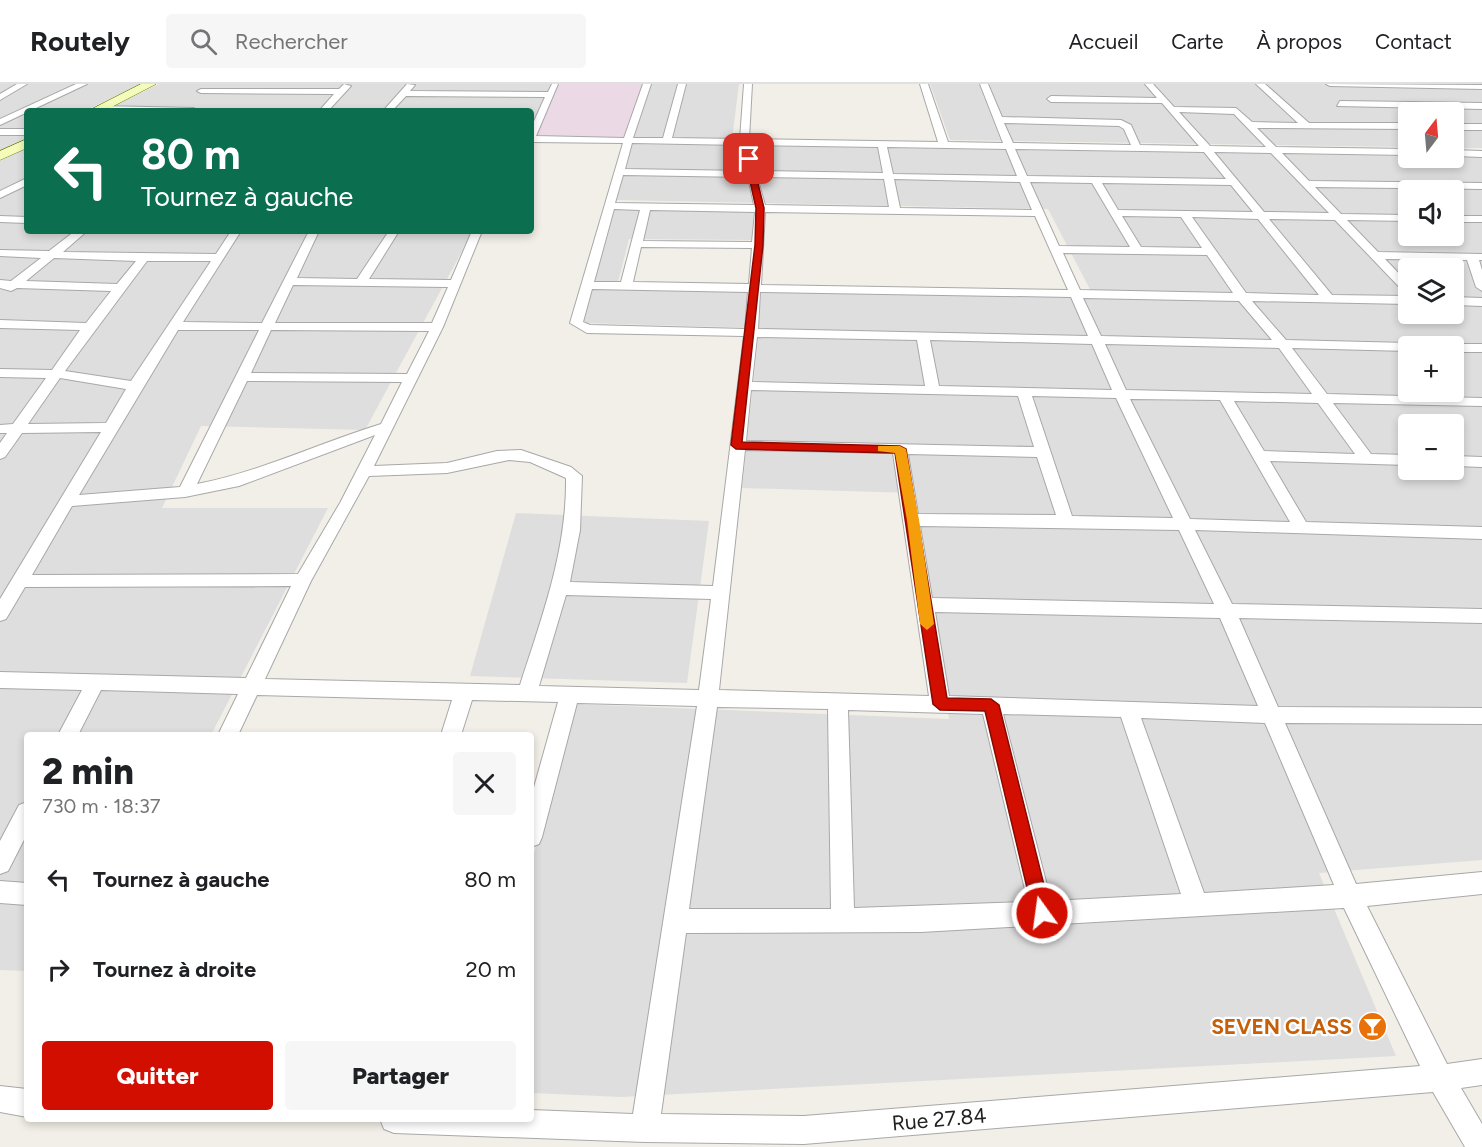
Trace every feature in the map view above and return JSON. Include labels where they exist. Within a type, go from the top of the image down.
[{"type":"street","points":[[0,97],[23,84]]},
{"type":"street","points":[[32,108],[83,84]]},
{"type":"street","points":[[100,108],[150,84]]},
{"type":"street","points":[[192,96],[214,84]]},
{"type":"street","points":[[284,91],[292,84]]},
{"type":"street","points":[[326,108],[349,84]]},
{"type":"street","points":[[390,108],[412,84]]},
{"type":"street","points":[[536,115],[556,84]]},
{"type":"street","points":[[647,84],[628,140],[576,323],[587,329],[923,339],[1398,347]]},
{"type":"street","points":[[667,141],[682,84]]},
{"type":"street","points":[[645,1128],[708,698],[736,445],[751,335],[760,208],[744,142],[748,84]]},
{"type":"street","points":[[924,84],[944,145]]},
{"type":"street","points":[[984,84],[1009,146],[1121,395],[1227,612],[1350,896],[1440,1078],[1480,1147]]},
{"type":"street","points":[[1149,84],[1207,149],[1231,182],[1328,298]]},
{"type":"street","points":[[1260,84],[1306,125]]},
{"type":"street","points":[[1317,84],[1380,137]]},
{"type":"street","points":[[1330,84],[1482,87]]},
{"type":"street","points":[[1430,85],[1455,102]]},
{"type":"street","points":[[201,91],[342,92]]},
{"type":"street","points":[[404,93],[550,95]]},
{"type":"street","points":[[170,108],[183,101]]},
{"type":"street","points":[[999,120],[1056,107],[1168,105],[1232,110],[1250,125],[1398,278]]},
{"type":"street","points":[[1340,105],[1398,105]]},
{"type":"street","points":[[1464,106],[1482,106]]},
{"type":"street","points":[[1056,107],[1125,124],[1137,148]]},
{"type":"street","points":[[0,108],[24,109]]},
{"type":"street","points":[[0,122],[24,112]]},
{"type":"street","points":[[1250,125],[1398,126]]},
{"type":"street","points":[[1464,127],[1482,127]]},
{"type":"street","points":[[0,132],[24,132]]},
{"type":"street","points":[[534,138],[1396,152]]},
{"type":"street","points":[[0,156],[24,144]]},
{"type":"street","points":[[882,144],[895,210]]},
{"type":"street","points":[[1388,144],[1396,152]]},
{"type":"street","points":[[1464,153],[1482,154]]},
{"type":"street","points":[[619,172],[1231,182]]},
{"type":"street","points":[[1096,181],[1137,250]]},
{"type":"street","points":[[0,195],[24,183]]},
{"type":"street","points":[[1308,184],[1482,186]]},
{"type":"street","points":[[13,189],[24,189]]},
{"type":"street","points":[[609,206],[1039,213]]},
{"type":"street","points":[[626,286],[646,206]]},
{"type":"street","points":[[1114,213],[1398,218]]},
{"type":"street","points":[[1184,214],[1242,297],[1283,345],[1367,459]]},
{"type":"street","points":[[0,219],[24,220]]},
{"type":"street","points":[[1464,219],[1482,219]]},
{"type":"street","points":[[0,296],[78,234]]},
{"type":"street","points":[[0,615],[135,386],[234,234]]},
{"type":"street","points":[[185,492],[244,377],[313,234]]},
{"type":"street","points":[[361,282],[392,234]]},
{"type":"street","points":[[229,732],[303,580],[364,471],[437,327],[476,234]]},
{"type":"street","points":[[637,244],[759,245]]},
{"type":"street","points":[[1055,249],[1212,252]]},
{"type":"street","points":[[0,253],[144,258],[220,257]]},
{"type":"street","points":[[1376,255],[1477,257],[1482,287]]},
{"type":"street","points":[[0,454],[20,429],[89,327],[144,258]]},
{"type":"street","points":[[290,281],[455,284]]},
{"type":"street","points":[[0,284],[120,288]]},
{"type":"street","points":[[587,285],[1398,300]]},
{"type":"street","points":[[1464,301],[1482,302]]},
{"type":"street","points":[[0,324],[89,327]]},
{"type":"street","points":[[175,326],[437,327]]},
{"type":"street","points":[[923,339],[933,390]]},
{"type":"street","points":[[1464,348],[1482,348]]},
{"type":"street","points":[[0,374],[58,374],[135,386]]},
{"type":"street","points":[[244,377],[411,378]]},
{"type":"street","points":[[743,386],[1482,402]]},
{"type":"street","points":[[1023,392],[1066,521]]},
{"type":"street","points":[[1224,396],[1301,527]]},
{"type":"street","points":[[0,429],[111,427]]},
{"type":"street","points":[[68,501],[185,492],[239,481],[333,444],[386,427]]},
{"type":"street","points":[[736,445],[1044,452]]},
{"type":"street","points":[[900,449],[913,520],[940,704]]},
{"type":"street","points":[[364,471],[430,470],[451,467],[488,456],[523,454],[536,456],[574,476],[560,588],[526,693]]},
{"type":"street","points":[[1261,456],[1398,460]]},
{"type":"street","points":[[1464,461],[1482,462]]},
{"type":"street","points":[[913,520],[1066,521],[1482,533]]},
{"type":"street","points":[[19,581],[303,580]]},
{"type":"street","points":[[560,588],[720,593]]},
{"type":"street","points":[[924,605],[1482,616]]},
{"type":"street","points":[[0,680],[991,705],[1270,715],[1482,716]]},
{"type":"street","points":[[70,732],[95,684]]},
{"type":"street","points":[[452,732],[465,692]]},
{"type":"street","points":[[534,826],[570,694]]},
{"type":"street","points":[[838,701],[843,922]]},
{"type":"street","points":[[991,705],[1042,913]]},
{"type":"street","points":[[1128,709],[1196,904]]},
{"type":"street","points":[[0,863],[24,818]]},
{"type":"street","points":[[676,921],[843,922],[1042,913],[1350,896],[1482,883]]},
{"type":"street","points":[[0,892],[24,894]]},
{"type":"street","name":"Rue 27.84","points":[[478,1122],[645,1128],[804,1130],[1440,1078],[1482,1072]]},
{"type":"street","points":[[0,1099],[24,1103]]},
{"type":"shaded area","points":[[0,84],[141,84],[90,108],[24,108],[24,139],[0,151]]},
{"type":"shaded area","points":[[159,84],[553,84],[534,119],[534,108],[109,108]]},
{"type":"shaded area","points":[[553,84],[648,84],[631,138],[534,138],[534,119]]},
{"type":"shaded area","points":[[648,84],[739,84],[732,139],[631,138]]},
{"type":"shaded area","points":[[930,84],[1482,84],[1482,148],[1464,148],[1464,102],[1398,102],[1398,147],[950,140]]},
{"type":"shaded area","points":[[631,144],[1398,156],[1398,168],[1464,168],[1464,157],[1482,157],[1482,860],[1319,873],[1396,1056],[621,1097],[534,1093],[534,854],[573,704],[949,719],[912,493],[742,488],[759,328],[583,323],[615,208],[754,210],[752,240],[629,239],[616,290],[1094,297],[1048,209],[615,200]]},
{"type":"shaded area","points":[[24,149],[24,234],[471,234],[365,430],[201,426],[162,508],[328,508],[213,732],[24,732],[24,971],[0,970],[0,161]]},
{"type":"shaded area","points":[[516,513],[709,521],[687,683],[470,676]]},
{"type":"slow traffic","points":[[882,449],[900,449],[913,520],[927,624]]},
{"type":"place","name":"SEVEN CLASS","points":[[1373,1026]]},
{"type":"route","points":[[749,159],[760,208],[759,245],[751,335],[736,445],[900,449],[913,520],[940,704],[991,705],[1042,913]]}]
